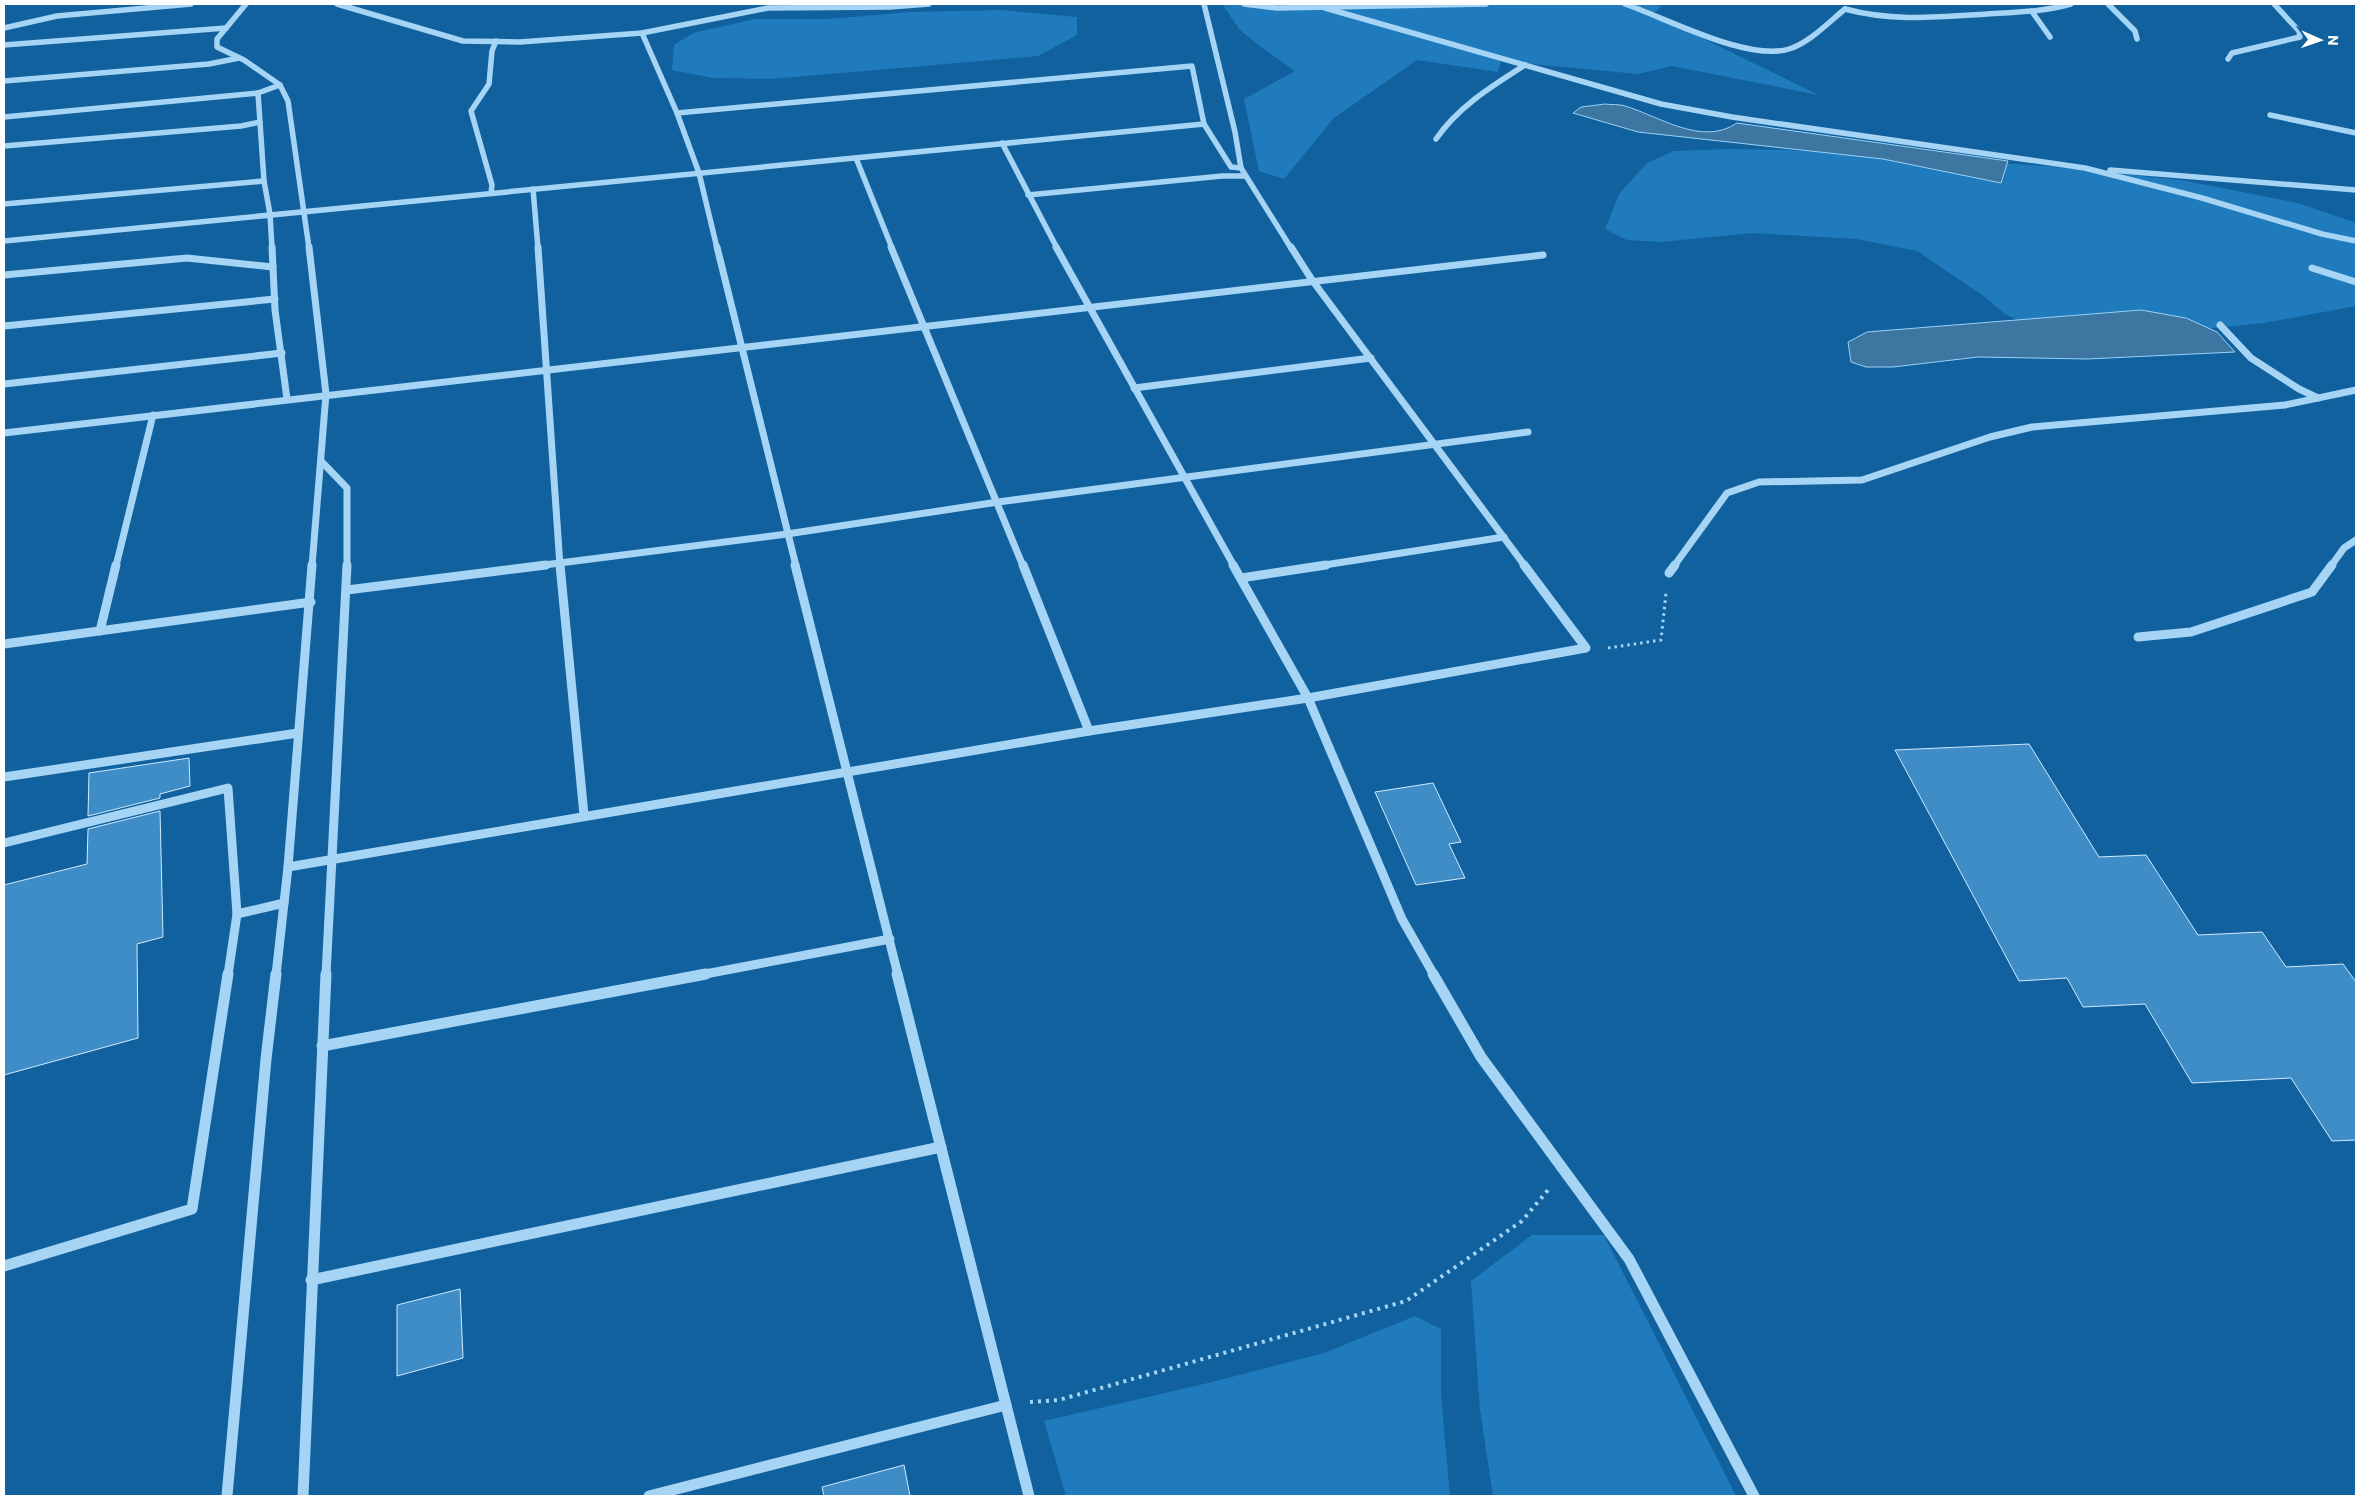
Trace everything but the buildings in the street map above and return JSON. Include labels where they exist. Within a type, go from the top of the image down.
[{"type":"street","points":[[4,28],[57,16],[191,4]]},
{"type":"street","points":[[227,1496],[266,1059],[288,867],[298,733],[311,602],[326,394],[313,271],[302,211],[288,101],[280,85],[239,58],[218,47],[217,40],[246,4]]},
{"type":"street","points":[[337,4],[371,16],[463,41],[520,42],[642,33],[768,8],[890,7],[929,4]]},
{"type":"street","points":[[288,867],[584,815],[846,773],[1089,731],[1308,698],[1586,648],[1312,280],[1245,176],[1241,168],[1235,132],[1204,4]]},
{"type":"street","points":[[1244,4],[1277,8],[1486,4]]},
{"type":"street","points":[[1625,4],[1730,46],[1770,51],[1789,49],[1845,6],[1895,20],[1945,19],[1986,14],[2033,13],[2071,4]]},
{"type":"street","points":[[2108,4],[2135,31],[2137,39]]},
{"type":"street","points":[[2228,59],[2232,53],[2300,37],[2299,31],[2274,4]]},
{"type":"street","points":[[1326,8],[1661,104],[1723,116],[2085,168],[2356,190]]},
{"type":"street","points":[[2033,13],[2050,37]]},
{"type":"street","points":[[4,46],[226,28]]},
{"type":"street","points":[[642,33],[677,114],[698,173],[846,773],[890,938],[1029,1496]]},
{"type":"street","points":[[492,193],[492,185],[471,111],[473,104],[489,83],[492,48],[496,41]]},
{"type":"street","points":[[4,81],[209,64],[239,58]]},
{"type":"street","points":[[1436,139],[1444,126],[1473,98],[1525,65]]},
{"type":"street","points":[[677,114],[1192,66],[1204,124],[1231,168],[1241,168]]},
{"type":"street","points":[[4,117],[258,93],[280,85]]},
{"type":"street","points":[[258,93],[264,181],[270,214],[275,299],[287,399]]},
{"type":"street","points":[[2270,115],[2356,133]]},
{"type":"street","points":[[4,146],[241,126],[260,122]]},
{"type":"street","points":[[4,242],[270,214],[1204,124]]},
{"type":"street","points":[[1002,143],[1089,307],[1308,698],[1402,919],[1480,1057],[1630,1259],[1754,1496]]},
{"type":"street","points":[[856,158],[923,327],[998,502],[1089,731]]},
{"type":"street","points":[[2085,168],[2202,198],[2322,234],[2356,241]]},
{"type":"street","points":[[1028,195],[1222,176],[1245,176]]},
{"type":"street","points":[[4,204],[264,181]]},
{"type":"street","points":[[534,189],[560,562],[584,815]]},
{"type":"street","points":[[4,433],[326,394],[1543,255]]},
{"type":"street","points":[[4,275],[187,258],[273,267]]},
{"type":"street","points":[[2312,268],[2356,282]]},
{"type":"street","points":[[4,326],[275,299]]},
{"type":"street","points":[[2220,325],[2251,358],[2299,389],[2318,398]]},
{"type":"street","points":[[4,384],[282,353]]},
{"type":"street","points":[[1134,388],[1371,358]]},
{"type":"street","points":[[1669,573],[1698,530],[1727,493],[1759,482],[1862,480],[1990,437],[2032,427],[2285,405],[2356,390]]},
{"type":"street","points":[[100,631],[153,415]]},
{"type":"street","points":[[347,590],[787,534],[998,502],[1528,432]]},
{"type":"street","points":[[303,1496],[322,1046],[347,590],[346,488],[321,461]]},
{"type":"street","points":[[1241,578],[1504,538]]},
{"type":"street","points":[[2138,637],[2192,632],[2312,592],[2344,548],[2356,540]]},
{"type":"street","points":[[4,644],[311,602]]},
{"type":"street","points":[[4,777],[298,733]]},
{"type":"street","points":[[4,843],[228,788],[237,914],[192,1209],[4,1266]]},
{"type":"street","points":[[237,914],[284,903]]},
{"type":"street","points":[[322,1046],[890,938]]},
{"type":"street","points":[[311,1280],[941,1146]]},
{"type":"street","points":[[649,1496],[1006,1404]]},
{"type":"path","points":[[1586,648],[1605,648],[1661,640],[1669,573]]},
{"type":"path","points":[[1006,1404],[1059,1400],[1406,1301],[1522,1221],[1564,1170]]},
{"type":"shaded area","points":[[1222,4],[1659,4],[1661,7],[1653,14],[1819,95],[1672,66],[1638,74],[1501,61],[1498,72],[1417,60],[1334,118],[1284,179],[1259,171],[1244,99],[1295,71],[1240,30]]},
{"type":"shaded area","points":[[1001,10],[1077,17],[1077,35],[1038,56],[772,79],[713,78],[672,70],[674,45],[693,33],[755,19],[828,19],[910,12]]},
{"type":"shaded area","points":[[1605,104],[1625,106],[1695,131],[1710,132],[1724,130],[1737,123],[2008,161],[2001,183],[1883,159],[1638,132],[1573,113],[1581,107]]},
{"type":"shaded area","points":[[1787,150],[2046,166],[2181,180],[2298,203],[2356,223],[2356,306],[2264,323],[2185,331],[2043,332],[2005,314],[1985,297],[1917,251],[1856,239],[1753,233],[1661,242],[1627,240],[1605,229],[1619,194],[1647,163],[1674,151]]},
{"type":"shaded area","points":[[2141,310],[2186,318],[2217,332],[2235,352],[2087,359],[1978,357],[1893,367],[1866,367],[1851,362],[1848,342],[1867,332]]},
{"type":"shaded area","points":[[1532,1235],[1604,1235],[1736,1496],[1493,1496],[1480,1410],[1471,1281]]},
{"type":"shaded area","points":[[1415,1316],[1441,1329],[1441,1396],[1450,1496],[1066,1496],[1044,1421],[1208,1383],[1324,1353]]}]
